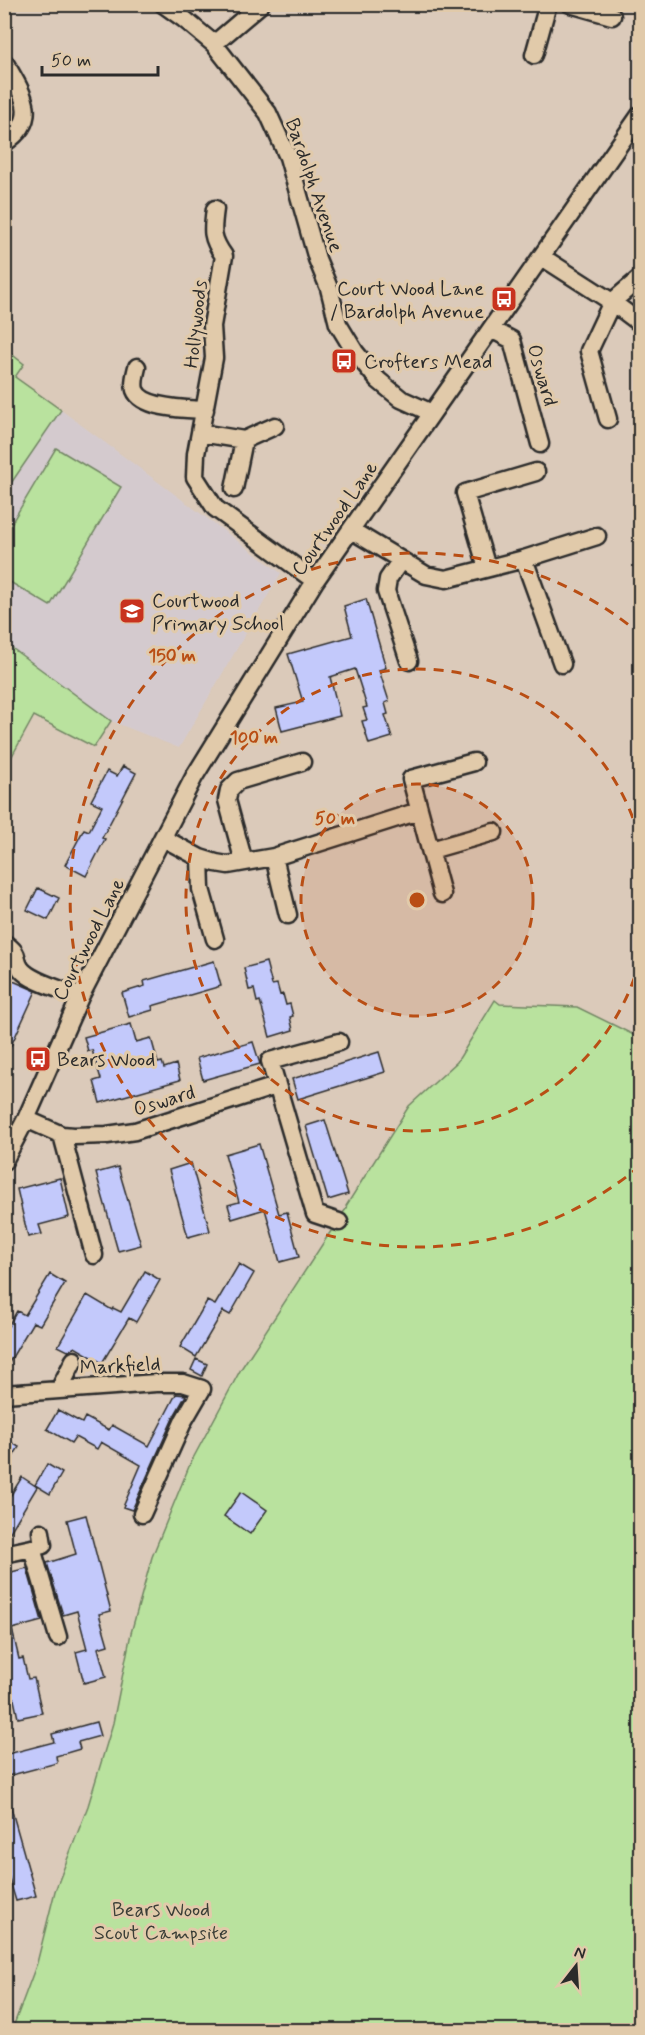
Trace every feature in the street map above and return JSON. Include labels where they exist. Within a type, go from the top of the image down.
[{"type":"street","name":"Bardolph Avenue","points":[[163,4],[214,44],[268,113],[288,157],[338,324],[355,352],[378,380],[401,399],[432,413]]},
{"type":"street","points":[[214,44],[261,4]]},
{"type":"street","points":[[534,55],[548,4]]},
{"type":"street","points":[[570,4],[612,16]]},
{"type":"street","points":[[4,143],[16,136],[25,122],[27,106],[20,88],[5,63]]},
{"type":"street","name":"Courtwood Lane","points":[[4,1161],[26,1119],[80,997],[194,777],[315,580],[640,115]]},
{"type":"street","name":"Hollywoods","points":[[215,209],[212,232],[224,256],[212,326],[214,358],[196,454],[195,477],[215,508],[315,580]]},
{"type":"street","points":[[542,256],[640,323]]},
{"type":"street","points":[[608,419],[589,351],[612,302],[640,278]]},
{"type":"street","name":"Osward","points":[[491,329],[512,340],[540,444]]},
{"type":"street","points":[[137,367],[134,382],[136,393],[145,402],[175,408],[205,410]]},
{"type":"street","points":[[201,433],[244,440],[275,426]]},
{"type":"street","points":[[234,489],[244,440]]},
{"type":"street","points":[[487,568],[465,493],[536,472]]},
{"type":"street","points":[[351,530],[426,575],[446,579],[524,559],[597,536]]},
{"type":"street","points":[[524,559],[562,664]]},
{"type":"street","points":[[401,560],[388,579],[386,591],[409,661]]},
{"type":"street","points":[[244,862],[227,800],[229,790],[238,781],[302,762]]},
{"type":"street","points":[[442,894],[411,779],[474,762]]},
{"type":"street","points":[[163,838],[200,858],[222,864],[244,862],[274,857],[419,811]]},
{"type":"street","points":[[431,850],[494,832]]},
{"type":"street","points":[[274,857],[288,915]]},
{"type":"street","points":[[200,858],[201,889],[215,939]]},
{"type":"street","points":[[4,943],[15,950],[21,969],[39,982],[80,997]]},
{"type":"street","points":[[339,1042],[270,1061],[315,1214],[339,1222]]},
{"type":"street","name":"Osward","points":[[26,1119],[62,1135],[74,1137],[107,1135],[135,1131],[276,1086]]},
{"type":"street","points":[[62,1135],[94,1255]]},
{"type":"street","name":"Markfield","points":[[59,1390],[74,1360]]},
{"type":"street","name":"Markfield","points":[[4,1394],[183,1383],[202,1389],[183,1420],[142,1514]]},
{"type":"street","points":[[4,1554],[43,1545],[41,1532]]},
{"type":"street","points":[[32,1548],[58,1637]]},
{"type":"shaded area","name":"Courtwood Primary School","points":[[61,410],[281,573],[179,748],[111,721],[5,643],[5,492]]},
{"type":"green space","points":[[5,349],[24,364],[15,377],[61,410],[5,492]]},
{"type":"green space","points":[[56,448],[121,487],[50,606],[5,579],[5,534]]},
{"type":"green space","points":[[5,643],[111,721],[94,747],[34,716],[5,765]]},
{"type":"green space","name":"Bears Wood Scout Campsite","points":[[495,1000],[500,1004],[577,1007],[640,1038],[640,2030],[12,2030],[37,1963],[55,1891],[88,1806],[113,1723],[131,1633],[152,1557],[190,1464],[241,1369],[331,1231],[336,1230],[346,1206],[409,1106],[457,1062]]},
{"type":"building","points":[[366,599],[386,668],[379,670],[389,701],[385,703],[388,714],[385,715],[392,737],[369,744],[362,721],[367,720],[363,708],[367,707],[355,669],[330,677],[340,716],[282,731],[276,708],[303,702],[288,654],[352,636],[344,606]]},
{"type":"building","points":[[123,766],[136,773],[102,838],[105,839],[86,876],[65,865],[84,829],[89,831],[102,806],[91,801],[107,771],[117,776]]},
{"type":"building","points":[[38,888],[59,898],[48,920],[27,910]]},
{"type":"building","points":[[214,961],[221,986],[152,1006],[153,1010],[129,1017],[122,993],[145,986],[144,981]]},
{"type":"building","points":[[266,962],[272,985],[277,984],[286,1005],[290,1004],[293,1016],[290,1017],[293,1030],[270,1037],[260,1001],[257,1002],[254,989],[249,990],[244,968]]},
{"type":"building","points":[[4,977],[36,991],[4,1061]]},
{"type":"building","points":[[131,1024],[136,1042],[151,1038],[158,1063],[162,1062],[164,1068],[176,1064],[180,1080],[100,1103],[94,1081],[101,1079],[92,1050],[88,1051],[84,1037]]},
{"type":"building","points":[[253,1042],[260,1064],[203,1080],[197,1058]]},
{"type":"building","points":[[379,1052],[385,1072],[298,1099],[292,1079]]},
{"type":"building","points":[[325,1120],[348,1194],[328,1200],[306,1126]]},
{"type":"building","points":[[259,1144],[279,1214],[287,1212],[299,1257],[280,1262],[265,1209],[232,1219],[228,1205],[239,1202],[225,1154]]},
{"type":"building","points":[[191,1163],[210,1231],[188,1237],[169,1170]]},
{"type":"building","points":[[118,1167],[141,1245],[118,1251],[96,1173]]},
{"type":"building","points":[[60,1178],[69,1217],[39,1225],[42,1234],[28,1237],[17,1189]]},
{"type":"building","points":[[239,1264],[254,1273],[230,1315],[223,1311],[196,1357],[180,1347],[207,1301],[215,1305]]},
{"type":"building","points":[[145,1271],[160,1280],[136,1322],[129,1318],[102,1363],[75,1347],[68,1351],[58,1346],[87,1295],[112,1310],[113,1308],[121,1312]]},
{"type":"building","points":[[50,1274],[65,1283],[40,1325],[33,1322],[4,1371],[4,1333],[17,1311],[25,1315]]},
{"type":"building","points":[[196,1359],[207,1364],[202,1376],[191,1370]]},
{"type":"building","points":[[176,1394],[186,1395],[174,1416],[132,1510],[123,1507],[141,1465],[101,1442],[97,1449],[75,1437],[71,1443],[47,1429],[58,1410],[82,1423],[85,1417],[109,1430],[112,1425],[149,1446]]},
{"type":"building","points":[[4,1438],[19,1447],[4,1471]]},
{"type":"building","points":[[47,1464],[62,1473],[50,1494],[35,1485]]},
{"type":"building","points":[[22,1477],[37,1487],[4,1542],[4,1506]]},
{"type":"building","points":[[241,1492],[267,1510],[250,1534],[224,1516]]},
{"type":"building","points":[[86,1515],[111,1611],[99,1614],[108,1645],[98,1648],[106,1677],[84,1683],[76,1652],[87,1649],[77,1611],[63,1615],[47,1563],[76,1554],[67,1520]]},
{"type":"building","points":[[27,1568],[42,1621],[12,1629],[19,1659],[23,1658],[28,1679],[34,1678],[42,1713],[18,1718],[11,1686],[6,1686],[4,1679],[4,1574]]},
{"type":"building","points":[[96,1722],[100,1736],[78,1742],[80,1749],[56,1756],[57,1763],[4,1777],[4,1755],[54,1742],[52,1734]]},
{"type":"building","points":[[4,1797],[8,1797],[36,1896],[16,1901],[4,1862]]},
{"type":"place","name":"Court Wood Lane / Bardolph Avenue","points":[[504,299]]},
{"type":"place","name":"Crofters Mead","points":[[344,361]]},
{"type":"place","name":"Courtwood Primary School","points":[[132,611]]},
{"type":"place","name":"Bears Wood","points":[[38,1059]]}]
